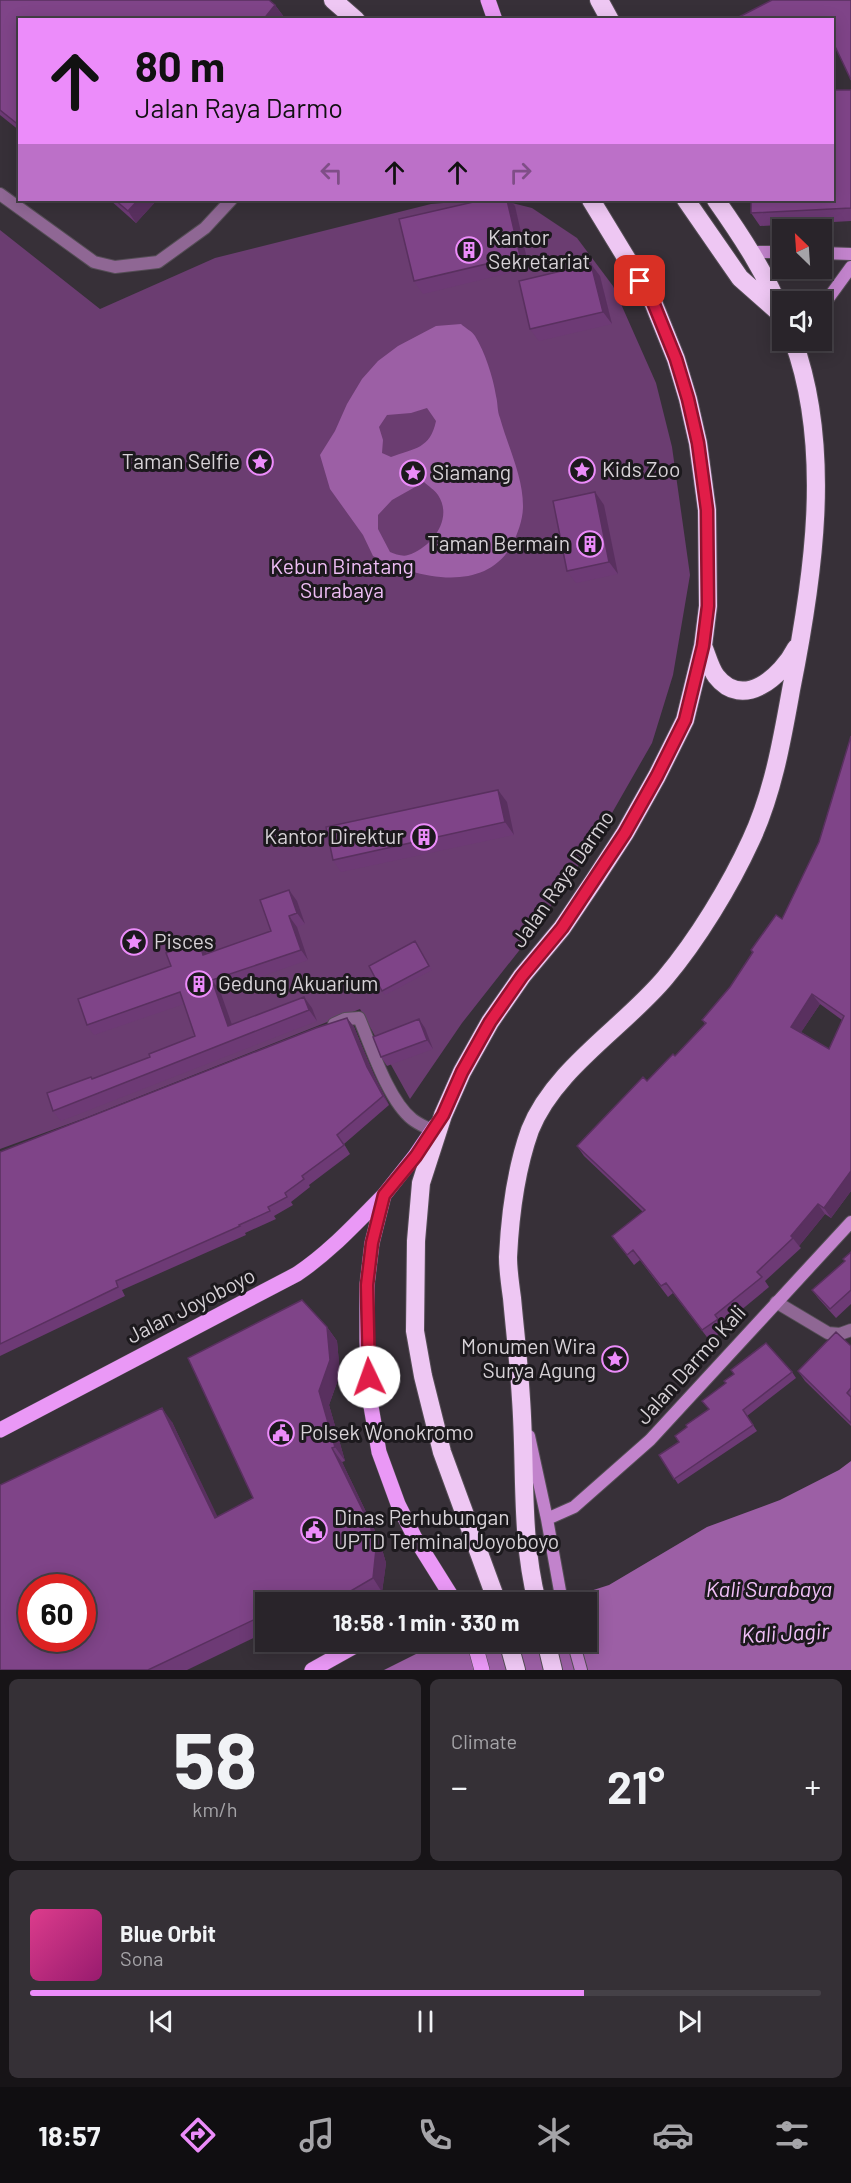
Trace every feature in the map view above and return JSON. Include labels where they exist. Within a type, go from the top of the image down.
[{"type":"highway","points":[[333,0],[354,18]]},
{"type":"highway","points":[[599,0],[609,18]]},
{"type":"highway","name":"Jalan Raya Darmo","points":[[494,1592],[442,1452],[423,1376],[415,1330],[416,1241],[421,1183],[443,1115],[462,1072],[490,1022],[522,976],[562,928],[625,833],[685,720],[703,646],[708,606],[707,510],[698,443],[688,399],[676,359],[653,302],[592,201]]},
{"type":"highway","points":[[687,201],[740,278],[772,306]]},
{"type":"highway","points":[[717,201],[752,252],[773,291]]},
{"type":"highway","points":[[534,1592],[525,1526],[521,1401],[508,1259],[517,1181],[531,1129],[548,1100],[591,1048],[665,978],[732,880],[752,838],[769,789],[782,740],[802,636],[808,600],[815,517],[815,470],[811,415],[798,351]]},
{"type":"highway","points":[[703,646],[716,675],[728,686],[746,691],[765,685],[777,676],[790,659],[802,636]]},
{"type":"highway","points":[[511,1652],[516,1670]]},
{"type":"highway","points":[[549,1652],[553,1670]]},
{"type":"main road","points":[[488,0],[494,18]]},
{"type":"main road","points":[[752,252],[772,252]]},
{"type":"main road","points":[[832,253],[851,254]]},
{"type":"main road","points":[[832,294],[851,267]]},
{"type":"main road","name":"Jalan Joyoboyo","points":[[0,1430],[297,1274],[317,1261],[384,1195],[416,1156],[443,1115]]},
{"type":"main road","points":[[384,1195],[372,1243],[367,1285],[366,1342],[369,1395],[379,1452],[398,1504],[415,1538],[448,1592]]},
{"type":"main road","name":"Jalan Darmo Kali","points":[[547,1520],[574,1508],[650,1440],[851,1222]]},
{"type":"main road","points":[[521,1401],[560,1592]]},
{"type":"main road","points":[[312,1670],[344,1652]]},
{"type":"main road","points":[[477,1652],[482,1670]]},
{"type":"main road","points":[[576,1652],[581,1670]]},
{"type":"street","points":[[0,194],[94,262],[116,267],[158,262],[205,228],[230,201]]},
{"type":"street","points":[[323,1028],[345,1019],[359,1018],[386,1083],[411,1118],[432,1131]]},
{"type":"street","points":[[776,1302],[828,1333],[840,1334],[851,1330]]},
{"type":"green space","name":"Kebun Binatang Surabaya","points":[[504,201],[532,208],[577,238],[613,286],[656,383],[672,447],[690,575],[673,675],[652,743],[600,834],[529,938],[462,1023],[410,1099],[360,1009],[85,1118],[0,1149],[0,230],[100,309],[215,258],[431,204]]},
{"type":"water","points":[[461,324],[474,334],[479,342],[491,373],[499,415],[518,473],[522,495],[521,521],[512,545],[500,561],[484,571],[467,576],[448,577],[409,571],[373,556],[363,535],[330,489],[320,455],[362,379],[378,361],[398,346],[436,326]],"holes":[[[427,408],[436,421],[430,437],[420,446],[391,457],[382,453],[383,440],[379,427],[387,415],[411,413]],[[424,482],[437,493],[442,504],[442,523],[432,539],[417,551],[404,556],[390,552],[378,529],[378,515],[392,500]]]},
{"type":"water","name":"Kali Surabaya","points":[[851,1461],[851,1670],[384,1670],[420,1652],[597,1652],[597,1592],[587,1592],[609,1585],[707,1527],[780,1500],[839,1470]]},
{"type":"building","points":[[0,0],[269,0],[275,5],[265,18],[18,18],[18,124],[0,110]]},
{"type":"building","points":[[772,0],[851,0],[851,80],[834,44],[834,18],[737,18]]},
{"type":"building","points":[[834,90],[851,90],[851,208],[751,213],[751,201],[834,201]]},
{"type":"building","points":[[116,201],[137,201],[128,211]]},
{"type":"building","name":"Kantor Sekretariat","points":[[478,201],[507,201],[520,256],[414,281],[399,219]]},
{"type":"building","points":[[591,264],[603,312],[530,329],[519,281]]},
{"type":"building","name":"Taman Bermain","points":[[595,492],[609,562],[567,571],[553,501]]},
{"type":"building","points":[[851,736],[851,1171],[824,1208],[818,1204],[791,1236],[793,1238],[757,1272],[762,1277],[715,1315],[718,1319],[702,1330],[666,1283],[661,1286],[633,1250],[627,1255],[612,1236],[645,1210],[577,1146],[643,1077],[647,1081],[673,1054],[675,1056],[706,1023],[702,1020],[730,987],[753,952],[751,950],[776,915],[782,919],[819,842]],"holes":[[[812,994],[844,1016],[829,1049],[791,1027]]]},
{"type":"building","points":[[498,790],[505,822],[333,860],[326,827]]},
{"type":"building","points":[[289,890],[297,913],[289,916],[301,950],[212,980],[228,1026],[304,997],[309,1010],[53,1111],[47,1093],[150,1057],[149,1054],[195,1036],[180,992],[87,1025],[78,999],[171,966],[166,953],[199,941],[203,955],[271,931],[260,900]]},
{"type":"building","points":[[415,941],[429,966],[382,991],[369,966]]},
{"type":"building","points":[[347,1018],[367,1067],[383,1096],[337,1135],[344,1145],[302,1176],[304,1179],[285,1193],[287,1197],[268,1207],[270,1211],[116,1281],[118,1287],[0,1344],[0,1152],[316,1028]]},
{"type":"building","points":[[419,1019],[427,1040],[381,1057],[373,1037]]},
{"type":"building","points":[[851,1252],[851,1290],[830,1309],[812,1290],[845,1261],[843,1259]]},
{"type":"building","points":[[302,1300],[327,1327],[330,1360],[319,1391],[335,1447],[332,1448],[370,1525],[376,1549],[373,1578],[349,1592],[255,1592],[255,1619],[148,1670],[0,1670],[0,1485],[162,1408],[215,1518],[253,1498],[188,1358]]},
{"type":"building","points":[[836,1332],[851,1346],[851,1388],[847,1393],[851,1397],[851,1423],[798,1371]]},
{"type":"building","points":[[766,1343],[792,1372],[743,1410],[753,1425],[674,1479],[659,1455],[679,1442],[675,1436],[709,1409],[702,1401],[726,1383],[724,1381],[734,1374],[731,1370]]},
{"type":"place","name":"Kantor Sekretariat","points":[[469,250]]},
{"type":"place","name":"Taman Selfie","points":[[260,462]]},
{"type":"place","name":"Kids Zoo","points":[[582,470]]},
{"type":"place","name":"Siamang","points":[[413,473]]},
{"type":"place","name":"Taman Bermain","points":[[590,544]]},
{"type":"place","name":"Kantor Direktur","points":[[424,837]]},
{"type":"place","name":"Pisces","points":[[134,942]]},
{"type":"place","name":"Gedung Akuarium","points":[[199,984]]},
{"type":"place","name":"Monumen Wira Surya Agung","points":[[615,1359]]},
{"type":"place","name":"Polsek Wonokromo","points":[[281,1433]]},
{"type":"place","name":"Dinas Perhubungan UPTD Terminal Joyoboyo","points":[[314,1530]]},
{"type":"route","points":[[369,1377],[366,1342],[367,1285],[372,1243],[384,1195],[416,1156],[443,1115],[462,1072],[490,1022],[522,976],[562,928],[625,833],[685,720],[703,646],[708,606],[707,510],[698,443],[688,399],[676,359],[653,302],[640,281]]},
{"type":"water label","name":"Kali Jagir","points":[[785,1633]]}]
